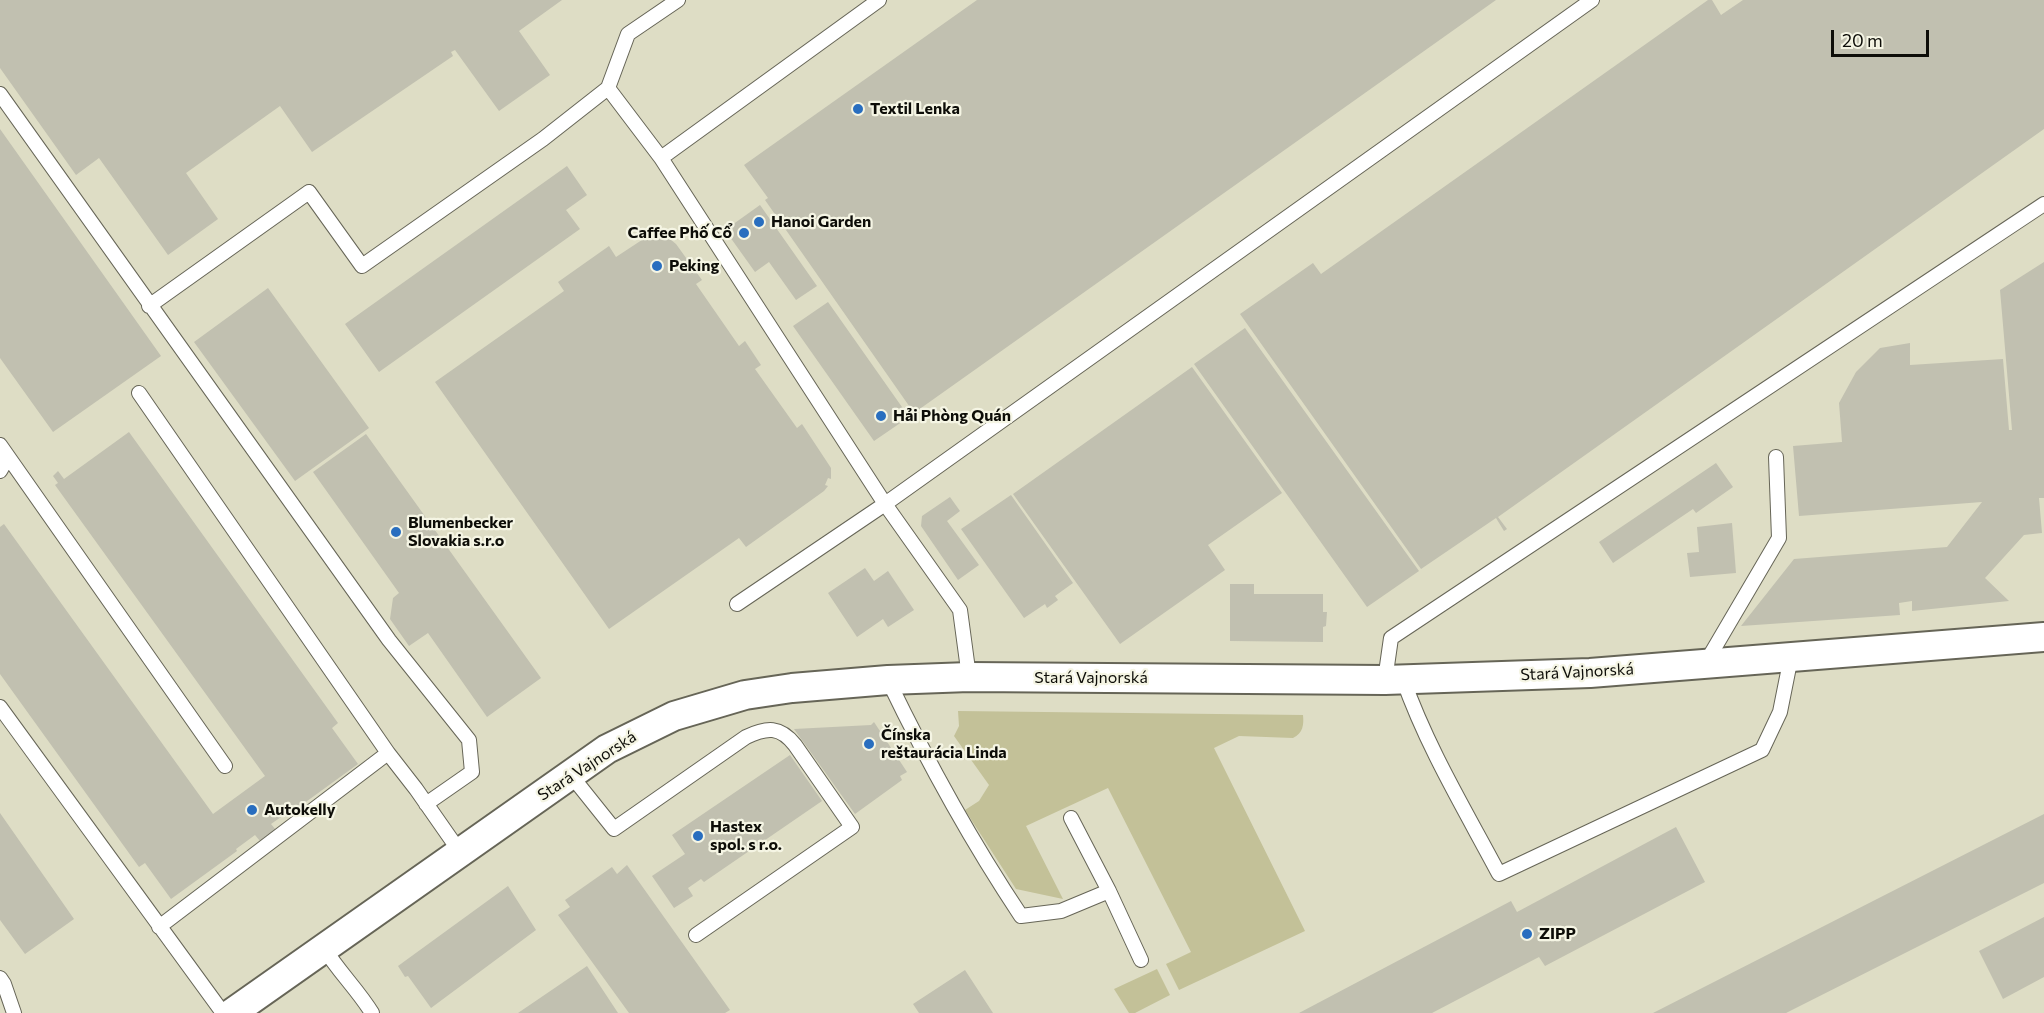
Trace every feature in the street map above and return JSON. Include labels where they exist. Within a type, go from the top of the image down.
[{"type":"street","name":"Stará Vajnorská","points":[[232,1013],[607,749],[674,716],[745,695],[888,680],[969,677],[1394,680],[1590,673],[2044,637]]},
{"type":"lane","points":[[149,306],[309,192],[363,266],[543,139],[608,88],[628,34],[678,0]]},
{"type":"lane","points":[[661,158],[879,0]]},
{"type":"lane","points":[[737,604],[885,504],[1592,0]]},
{"type":"lane","points":[[608,88],[661,158],[885,504],[960,610],[969,677]]},
{"type":"lane","points":[[0,94],[389,640],[469,740],[472,772],[426,804]]},
{"type":"lane","points":[[1791,657],[1780,711],[1762,750],[1499,874],[1433,751],[1412,705],[1394,680],[1391,638],[2044,204]]},
{"type":"lane","points":[[139,393],[388,753],[460,852]]},
{"type":"lane","points":[[0,445],[225,766]]},
{"type":"lane","points":[[0,471],[8,457]]},
{"type":"lane","points":[[1705,664],[1779,538],[1776,457]]},
{"type":"lane","points":[[888,680],[930,764],[1021,916],[1061,911],[1108,891]]},
{"type":"lane","points":[[0,707],[223,1013]]},
{"type":"lane","points":[[570,774],[614,829],[758,731],[778,731],[786,734],[795,745],[852,827],[696,935]]},
{"type":"lane","points":[[159,927],[388,753]]},
{"type":"lane","points":[[1071,818],[1141,960]]},
{"type":"lane","points":[[324,948],[335,966],[363,998],[372,1013]]},
{"type":"lane","points":[[0,978],[14,1013]]},
{"type":"shaded area","points":[[0,0],[2044,0],[2044,1013],[0,1013]]},
{"type":"shaded area","points":[[958,711],[1303,715],[1302,728],[1293,738],[1239,736],[1214,748],[1305,931],[1179,990],[1166,964],[1191,952],[1108,788],[1026,826],[1063,899],[1016,889],[965,810],[979,801],[989,785],[954,736],[959,726]]},
{"type":"shaded area","points":[[1157,969],[1170,995],[1135,1013],[1129,1013],[1114,989]]},
{"type":"building","points":[[0,0],[562,0],[519,31],[550,75],[499,111],[455,50],[451,52],[453,56],[312,152],[280,106],[186,173],[218,219],[168,255],[99,158],[76,175],[0,68]]},
{"type":"building","points":[[977,0],[1496,0],[914,413],[765,200],[768,198],[744,165]]},
{"type":"building","points":[[1708,0],[1712,0],[1721,15],[1743,0],[2044,0],[2044,129],[1498,517],[1507,529],[1504,531],[1496,518],[1421,569],[1240,314],[1313,263],[1321,274]]},
{"type":"building","points":[[0,129],[161,356],[53,432],[0,358]]},
{"type":"building","points":[[567,166],[587,195],[566,210],[580,229],[379,372],[345,324]]},
{"type":"building","points":[[760,205],[817,286],[796,300],[769,262],[755,272],[725,230]]},
{"type":"building","points":[[651,234],[651,238],[665,235],[676,244],[702,280],[696,284],[739,346],[745,341],[761,365],[755,369],[797,428],[802,424],[831,468],[831,479],[828,478],[825,485],[828,486],[824,491],[746,547],[739,538],[609,629],[435,382],[564,291],[558,282],[609,246],[616,257]]},
{"type":"building","points":[[2044,262],[2044,498],[2039,498],[2042,533],[2024,535],[1985,578],[2009,601],[1912,611],[1912,601],[1899,603],[1900,615],[1741,626],[1794,559],[1947,547],[1982,502],[1799,516],[1793,446],[1842,442],[1839,403],[1856,372],[1880,348],[1910,343],[1910,365],[2003,359],[2009,430],[2012,430],[2000,290]]},
{"type":"building","points":[[268,288],[369,428],[295,481],[194,342]]},
{"type":"building","points":[[828,302],[909,417],[874,441],[793,326]]},
{"type":"building","points":[[1245,328],[1419,571],[1367,607],[1194,364]]},
{"type":"building","points":[[1192,367],[1282,493],[1208,545],[1225,570],[1120,644],[1013,494]]},
{"type":"building","points":[[129,432],[338,723],[332,728],[358,764],[292,812],[291,810],[271,824],[276,830],[260,841],[255,835],[236,849],[237,851],[171,899],[145,863],[139,867],[0,674],[0,527],[4,524],[213,814],[265,776],[55,485],[58,483],[53,476],[58,471],[64,479]]},
{"type":"building","name":"Blumenbecker Slovakia s.r.o","points":[[366,434],[541,678],[487,717],[428,633],[409,646],[390,619],[393,598],[399,593],[313,472]]},
{"type":"building","points":[[1716,463],[1733,487],[1696,513],[1693,509],[1613,563],[1599,542]]},
{"type":"building","points":[[1011,495],[1073,583],[1055,596],[1058,600],[1047,608],[1045,604],[1024,618],[961,529]]},
{"type":"building","points":[[950,497],[960,511],[947,521],[979,565],[958,580],[921,526],[922,516]]},
{"type":"building","points":[[1732,523],[1736,573],[1690,577],[1687,553],[1699,552],[1697,527]]},
{"type":"building","points":[[865,568],[874,581],[888,571],[914,610],[888,627],[883,619],[857,637],[828,593]]},
{"type":"building","points":[[1230,584],[1254,584],[1254,594],[1323,594],[1323,612],[1327,612],[1326,626],[1323,627],[1323,642],[1230,641]]},
{"type":"building","points":[[874,722],[907,772],[900,776],[902,780],[855,814],[794,729],[871,725]]},
{"type":"building","points":[[790,755],[822,801],[704,882],[701,879],[688,888],[693,896],[674,908],[652,876],[685,854],[672,835]]},
{"type":"building","points":[[0,813],[74,919],[25,954],[0,920]]},
{"type":"building","points":[[2044,814],[2044,883],[1786,1013],[1653,1013]]},
{"type":"building","name":"ZIPP","points":[[1676,827],[1705,882],[1545,966],[1539,957],[1432,1013],[1299,1013],[1511,901],[1517,912]]},
{"type":"building","points":[[627,865],[730,1010],[725,1013],[629,1013],[558,915],[570,907],[565,900],[612,867],[617,874]]},
{"type":"building","points":[[508,886],[536,930],[431,1008],[398,966]]},
{"type":"building","points":[[2044,917],[2044,977],[2003,999],[1979,951]]},
{"type":"building","points":[[587,966],[618,1013],[518,1013]]},
{"type":"building","points":[[965,970],[993,1013],[919,1013],[913,1004]]},
{"type":"place","name":"Textil Lenka","points":[[858,109]]},
{"type":"place","name":"Hanoi Garden","points":[[759,222]]},
{"type":"place","name":"Caffee Phố Cổ","points":[[744,233]]},
{"type":"place","name":"Peking","points":[[657,266]]},
{"type":"place","name":"Hải Phòng Quán","points":[[881,416]]},
{"type":"place","name":"Blumenbecker Slovakia s.r.o","points":[[396,532]]},
{"type":"place","name":"Čínska reštaurácia Linda","points":[[869,744]]},
{"type":"place","name":"Autokelly","points":[[252,810]]},
{"type":"place","name":"Hastex spol. s r.o.","points":[[698,836]]},
{"type":"place","name":"ZIPP","points":[[1527,934]]}]
